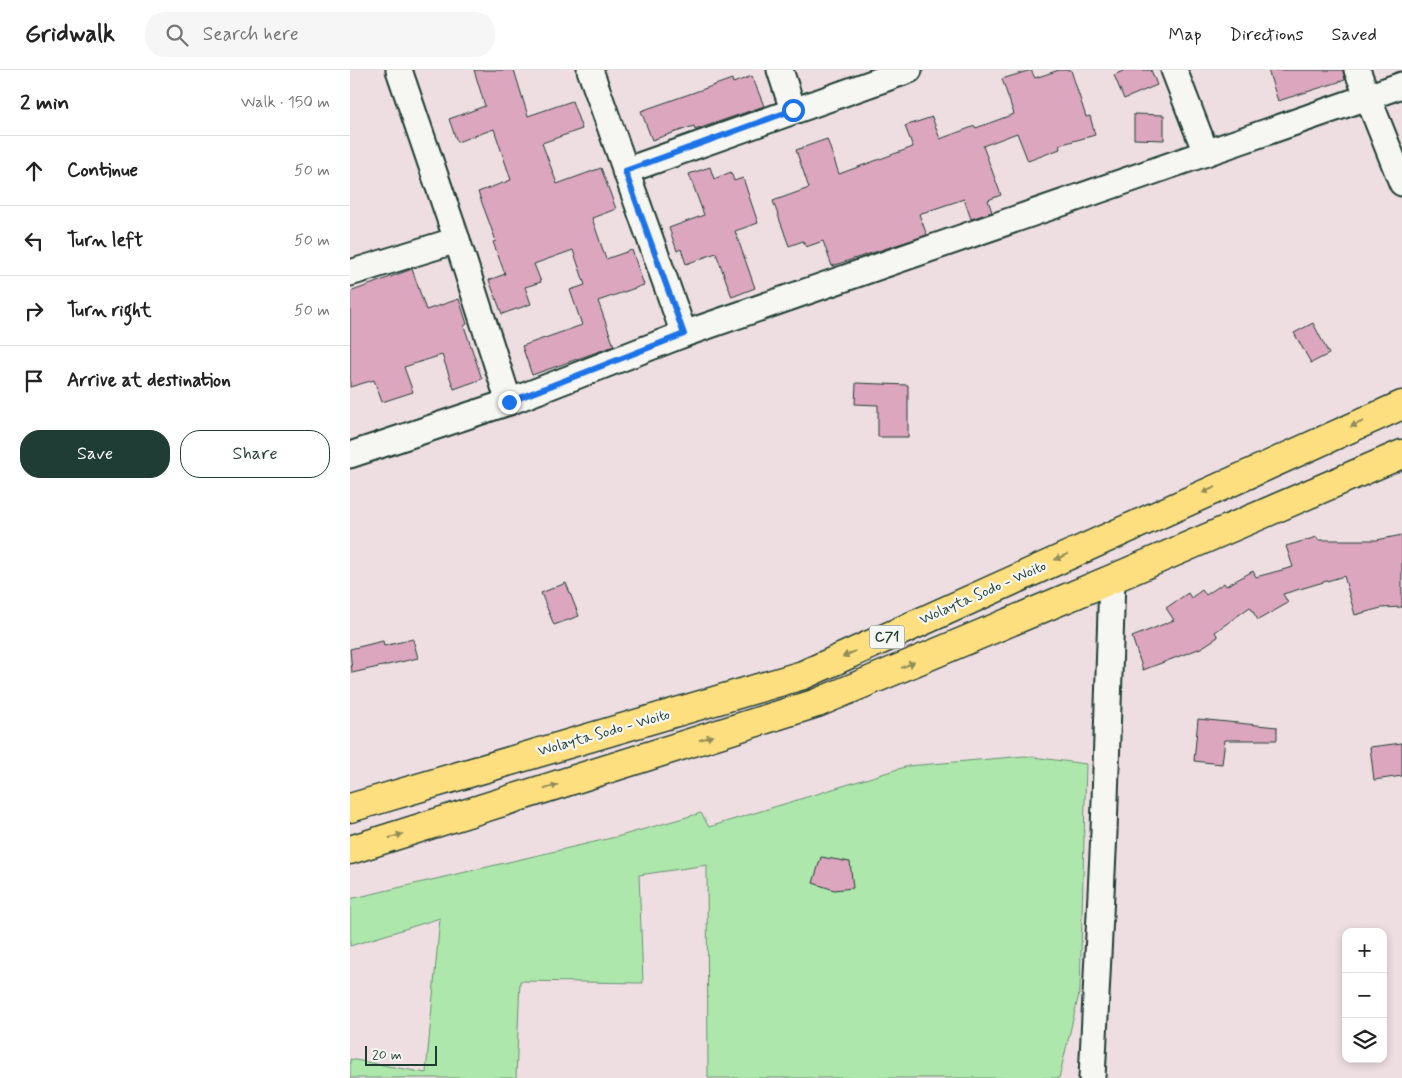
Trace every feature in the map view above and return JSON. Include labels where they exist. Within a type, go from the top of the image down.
[{"type":"highway","name":"Wolayta Sodo - Woito","points":[[350,808],[803,675],[1402,405]]},
{"type":"highway","name":"C71","points":[[350,850],[817,703],[1112,580],[1402,454]]},
{"type":"street","points":[[399,70],[457,240],[509,402]]},
{"type":"street","points":[[590,70],[684,334]]},
{"type":"street","points":[[780,70],[793,110]]},
{"type":"street","points":[[625,171],[909,70]]},
{"type":"street","points":[[1174,70],[1206,153]]},
{"type":"street","points":[[1357,70],[1366,97],[1402,183]]},
{"type":"street","points":[[350,455],[509,402],[684,334],[1402,85]]},
{"type":"street","points":[[350,273],[457,240]]},
{"type":"street","points":[[1092,1078],[1104,832],[1112,580]]},
{"type":"green space","points":[[1025,756],[1086,764],[1080,990],[1059,1078],[708,1078],[707,865],[639,875],[643,983],[520,981],[516,1078],[350,1078],[350,1059],[426,1073],[440,918],[350,946],[350,899],[620,836],[701,813],[709,827],[908,766]]},
{"type":"building","points":[[474,70],[514,70],[528,116],[572,101],[582,129],[542,143],[557,184],[601,168],[616,209],[592,218],[606,259],[632,250],[644,285],[598,301],[614,346],[532,375],[522,346],[582,325],[570,290],[585,285],[573,250],[534,264],[541,282],[525,287],[531,304],[502,314],[489,280],[505,274],[493,242],[496,241],[478,192],[511,180],[494,129],[457,142],[449,119],[485,106]]},
{"type":"building","points":[[1031,70],[1035,78],[1059,70],[1071,70],[1086,117],[1090,116],[1095,135],[1059,145],[1060,149],[1028,161],[1017,133],[983,146],[1001,195],[988,200],[992,212],[971,219],[964,199],[919,214],[927,235],[832,266],[823,241],[806,247],[803,241],[789,246],[773,201],[809,188],[796,150],[827,139],[839,174],[913,147],[905,126],[932,117],[940,139],[975,126],[976,128],[1014,114],[1002,79]]},
{"type":"building","points":[[1125,70],[1151,70],[1157,85],[1124,99],[1114,75]]},
{"type":"building","points":[[1268,70],[1343,70],[1345,80],[1278,101]]},
{"type":"building","points":[[752,76],[764,106],[695,130],[694,126],[652,140],[641,111],[732,79],[733,83]]},
{"type":"building","points":[[1134,114],[1164,115],[1164,140],[1134,139]]},
{"type":"building","points":[[710,167],[714,179],[731,172],[734,181],[743,178],[758,223],[735,231],[755,288],[732,297],[716,253],[686,264],[681,249],[677,251],[669,228],[704,215],[689,174]]},
{"type":"building","points":[[412,269],[426,310],[459,299],[467,324],[464,326],[482,379],[454,389],[442,355],[404,367],[413,392],[382,402],[374,380],[350,387],[350,292]]},
{"type":"building","points":[[1313,323],[1329,354],[1311,363],[1294,333]]},
{"type":"building","points":[[856,383],[908,385],[908,437],[878,437],[878,405],[855,404]]},
{"type":"building","points":[[1402,535],[1402,607],[1381,608],[1355,615],[1344,576],[1283,594],[1288,603],[1258,620],[1250,607],[1215,632],[1218,637],[1201,648],[1143,670],[1132,637],[1174,620],[1166,608],[1188,593],[1191,598],[1202,590],[1206,595],[1224,583],[1226,586],[1253,571],[1256,577],[1293,567],[1286,546],[1317,537],[1318,540],[1377,540]]},
{"type":"building","points":[[566,583],[579,616],[554,625],[541,593]]},
{"type":"building","points":[[413,639],[418,658],[352,673],[350,649],[383,641],[384,646]]},
{"type":"building","points":[[1198,719],[1277,727],[1277,740],[1225,740],[1222,764],[1194,761]]},
{"type":"building","points":[[1402,743],[1402,776],[1374,780],[1370,747]]},
{"type":"building","points":[[821,857],[850,862],[853,888],[834,890],[813,883]]},
{"type":"route","points":[[509,402],[684,334],[625,171],[793,110]]}]
